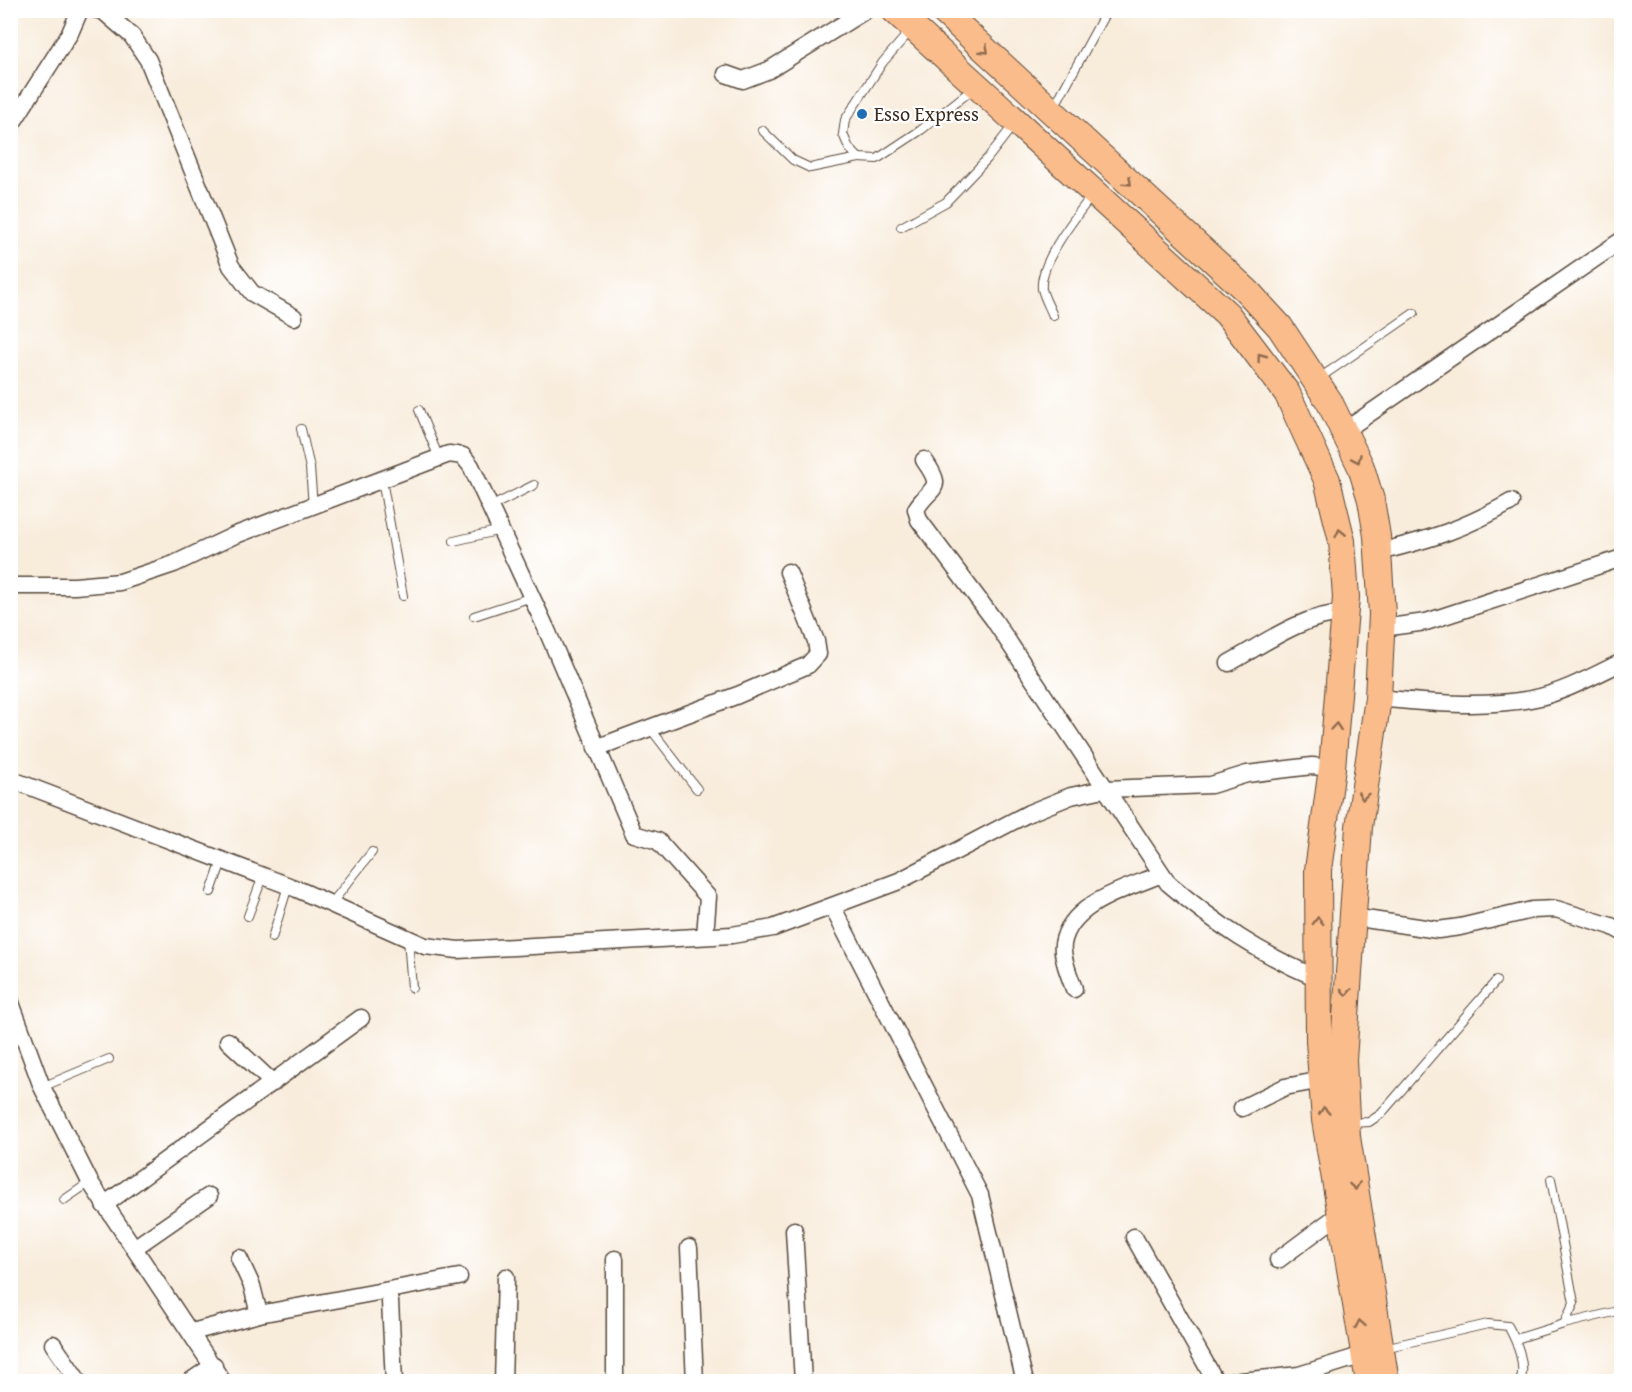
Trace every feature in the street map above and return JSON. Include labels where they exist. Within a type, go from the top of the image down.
[{"type":"main road","points":[[942,10],[1248,292],[1280,327],[1316,380],[1361,467],[1371,500],[1379,552],[1382,628],[1378,698],[1360,815],[1343,1060],[1346,1123],[1374,1352],[1369,1382]]},
{"type":"main road","points":[[904,19],[1227,314],[1287,393],[1327,480],[1342,541],[1345,613],[1332,768],[1318,870],[1322,1080],[1325,1120],[1341,1213],[1374,1352],[1386,1382]]},
{"type":"street","points":[[10,127],[70,33],[80,10]]},
{"type":"street","points":[[97,10],[103,11],[132,36],[148,60],[231,266],[252,293],[294,317]]},
{"type":"street","points":[[726,74],[743,80],[769,70],[866,10]]},
{"type":"street","points":[[1344,431],[1622,240]]},
{"type":"street","points":[[10,586],[75,586],[120,582],[174,564],[233,536],[438,458],[449,454],[463,456],[471,466],[532,597],[634,834],[658,841],[708,897],[705,936]]},
{"type":"street","points":[[924,460],[936,476],[937,483],[932,494],[916,509],[920,520],[994,620],[1168,883],[1200,910],[1253,948],[1319,980]]},
{"type":"street","points":[[1379,552],[1471,525],[1511,502]]},
{"type":"street","points":[[1382,628],[1426,622],[1622,558]]},
{"type":"street","points":[[597,748],[738,696],[808,665],[818,654],[816,641],[788,572]]},
{"type":"street","points":[[1229,663],[1300,624],[1325,614],[1345,613]]},
{"type":"street","points":[[1378,698],[1485,704],[1533,699],[1584,681],[1622,662]]},
{"type":"street","points":[[10,779],[263,876],[408,938],[440,950],[458,950],[705,936],[773,928],[833,908],[899,881],[1029,813],[1071,796],[1104,789],[1211,785],[1247,774],[1312,766],[1332,768]]},
{"type":"street","points":[[1074,989],[1062,946],[1066,933],[1077,918],[1093,904],[1162,874]]},
{"type":"street","points":[[833,908],[980,1195],[1024,1382]]},
{"type":"street","points":[[1352,917],[1438,930],[1461,927],[1532,910],[1556,909],[1611,926],[1622,932]]},
{"type":"street","points":[[10,1000],[42,1087],[90,1182],[104,1206],[214,1365],[223,1382]]},
{"type":"street","points":[[104,1206],[361,1018]]},
{"type":"street","points":[[228,1041],[273,1083]]},
{"type":"street","points":[[1242,1108],[1286,1087],[1322,1080]]},
{"type":"street","points":[[134,1248],[209,1196]]},
{"type":"street","points":[[1278,1260],[1341,1213]]},
{"type":"street","points":[[794,1230],[803,1382]]},
{"type":"street","points":[[1134,1237],[1216,1382]]},
{"type":"street","points":[[689,1248],[695,1382]]},
{"type":"street","points":[[239,1258],[252,1286],[259,1314]]},
{"type":"street","points":[[615,1259],[615,1382]]},
{"type":"street","points":[[192,1332],[259,1314],[459,1277]]},
{"type":"street","points":[[503,1382],[506,1277]]},
{"type":"street","points":[[390,1301],[394,1382]]},
{"type":"street","points":[[53,1344],[79,1382]]},
{"type":"street","points":[[1231,1382],[1299,1375],[1374,1352]]},
{"type":"street","points":[[189,1382],[214,1365]]},
{"type":"lane","points":[[1052,112],[1107,10]]},
{"type":"lane","points":[[859,158],[849,148],[843,134],[845,120],[883,62],[904,19]]},
{"type":"lane","points":[[762,130],[793,160],[810,168],[859,158],[877,159],[921,130],[977,86]]},
{"type":"lane","points":[[901,227],[946,202],[987,159],[1016,122]]},
{"type":"lane","points":[[1053,316],[1042,288],[1046,271],[1065,231],[1094,193]]},
{"type":"lane","points":[[1316,380],[1414,314]]},
{"type":"lane","points":[[420,410],[438,458]]},
{"type":"lane","points":[[301,429],[310,468],[313,506]]},
{"type":"lane","points":[[382,480],[403,596]]},
{"type":"lane","points":[[490,507],[534,485]]},
{"type":"lane","points":[[454,541],[501,530]]},
{"type":"lane","points":[[474,616],[532,597]]},
{"type":"lane","points":[[650,728],[697,789]]},
{"type":"lane","points":[[331,904],[372,852]]},
{"type":"lane","points":[[211,892],[222,861]]},
{"type":"lane","points":[[248,916],[263,876]]},
{"type":"lane","points":[[272,938],[288,886]]},
{"type":"lane","points":[[408,938],[412,988]]},
{"type":"lane","points":[[1346,1123],[1369,1122],[1381,1114],[1496,981]]},
{"type":"lane","points":[[42,1087],[109,1059]]},
{"type":"lane","points":[[1551,1179],[1574,1303],[1564,1324]]},
{"type":"lane","points":[[64,1200],[90,1182]]},
{"type":"lane","points":[[1516,1339],[1564,1324],[1622,1310]]},
{"type":"lane","points":[[1374,1352],[1488,1324],[1508,1326],[1516,1339],[1522,1364],[1520,1382]]},
{"type":"place","name":"Esso Express","points":[[862,114]]}]
